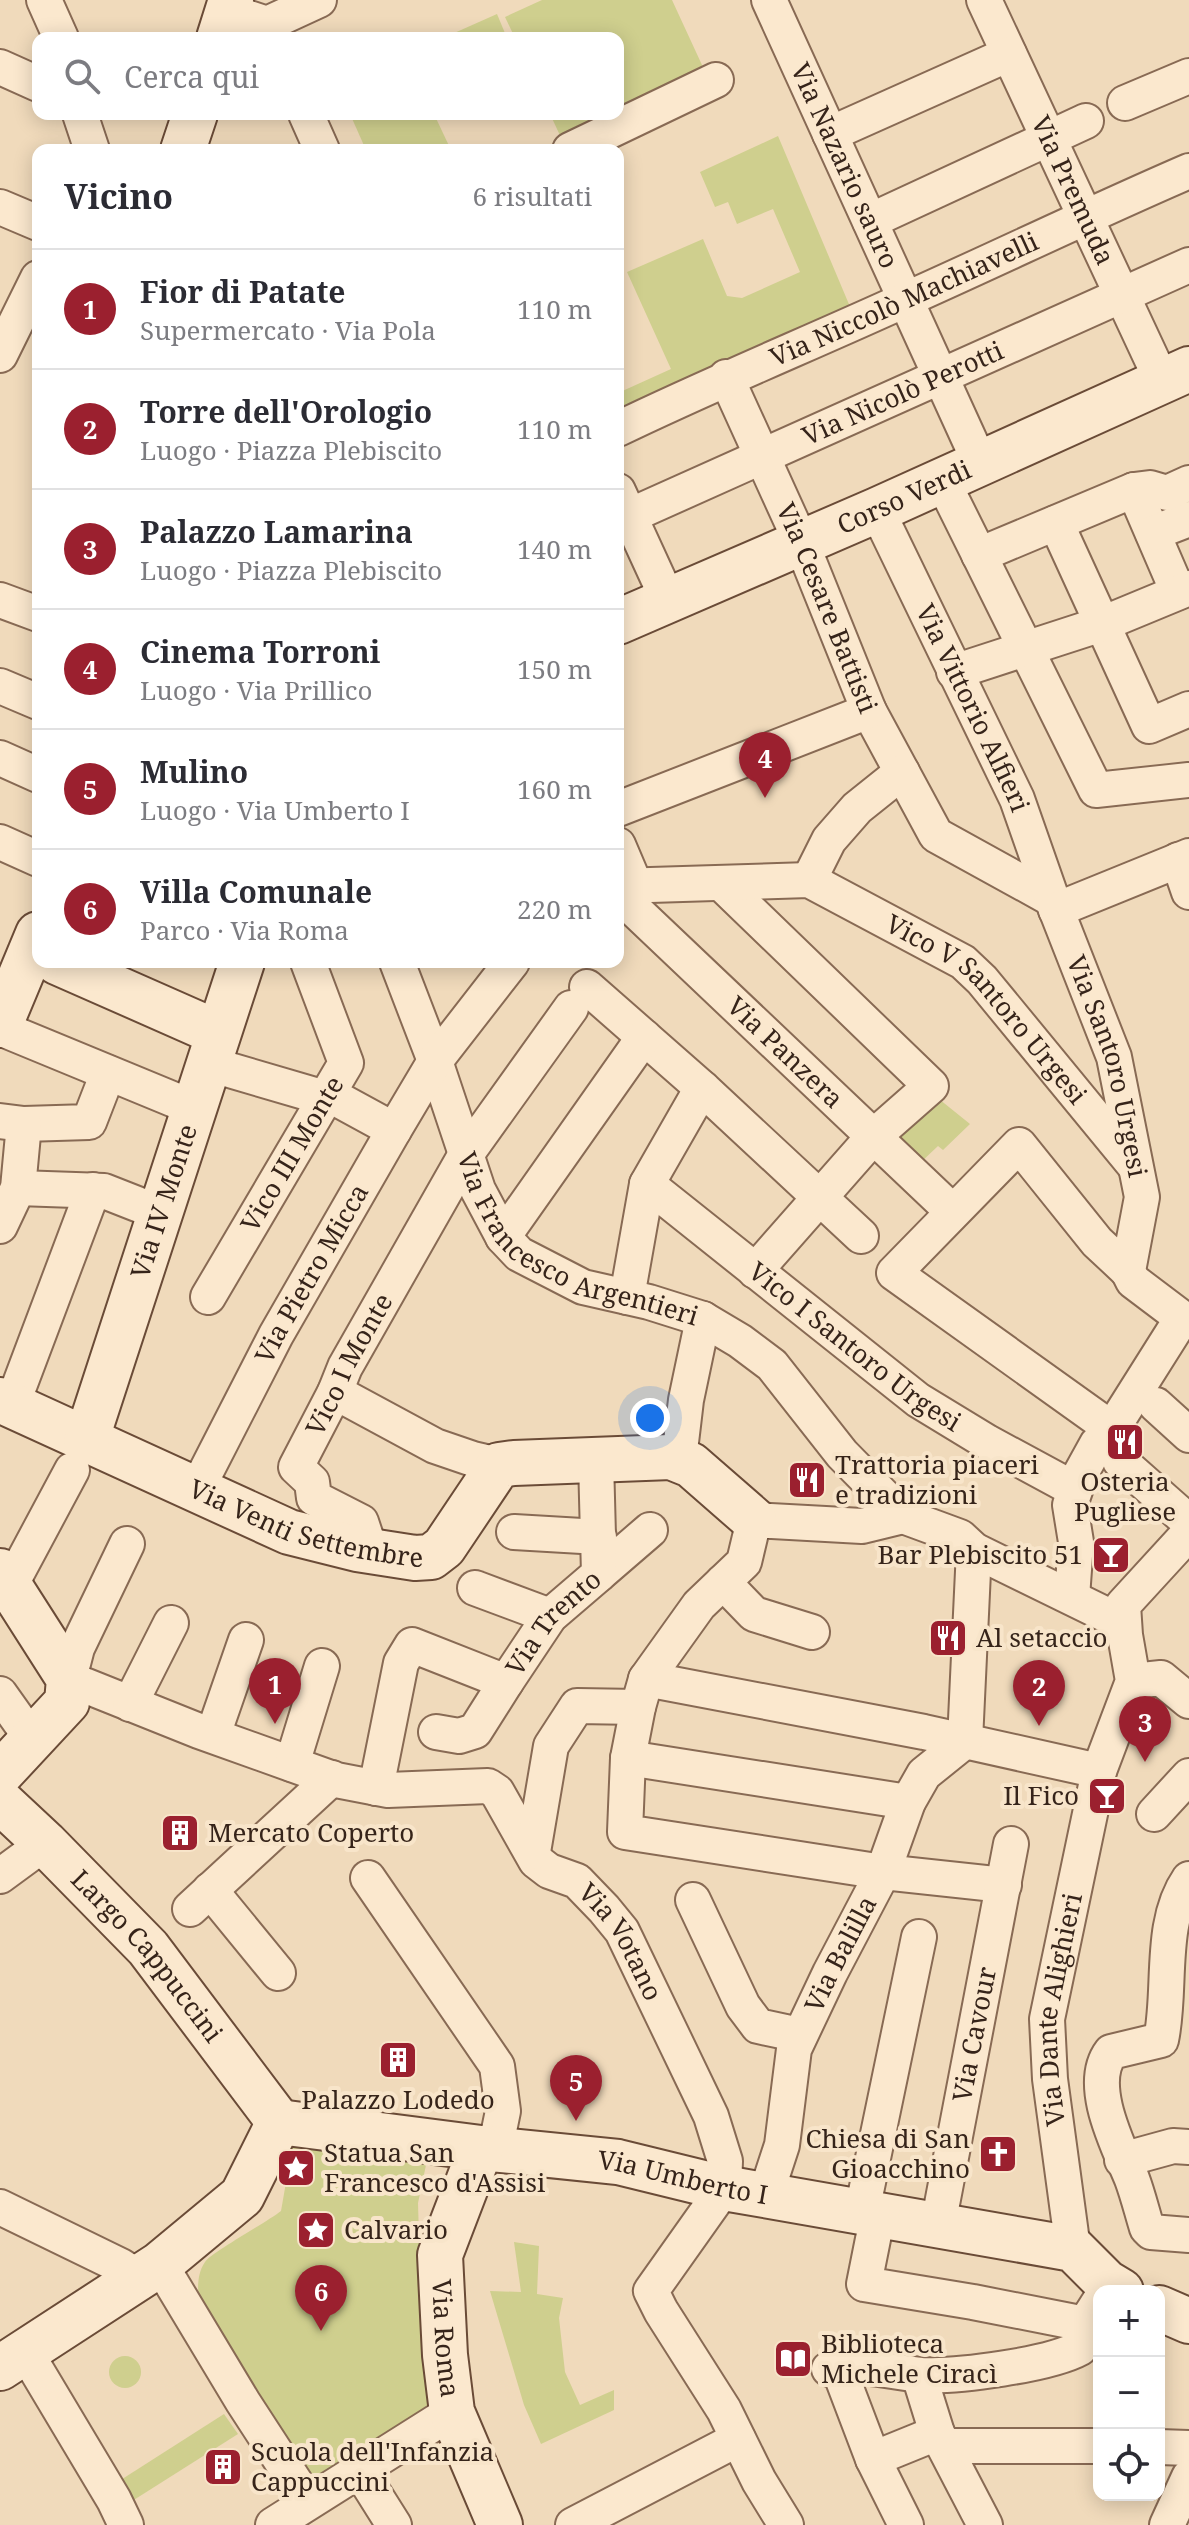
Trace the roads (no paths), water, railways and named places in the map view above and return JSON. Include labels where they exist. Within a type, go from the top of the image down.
[{"type":"street","points":[[44,0],[58,32]]},
{"type":"street","points":[[244,22],[319,0]]},
{"type":"street","name":"Via Nazario sauro","points":[[769,0],[942,375],[979,555],[1096,790],[1189,780]]},
{"type":"street","name":"Via Premuda","points":[[984,0],[1122,295],[1176,375]]},
{"type":"street","points":[[830,134],[1009,54]]},
{"type":"street","points":[[0,67],[32,81]]},
{"type":"street","points":[[1125,103],[1189,76]]},
{"type":"street","points":[[583,144],[716,80]]},
{"type":"street","points":[[82,120],[90,144]]},
{"type":"street","points":[[185,144],[193,120]]},
{"type":"street","points":[[309,120],[319,144]]},
{"type":"street","points":[[870,221],[1086,121]]},
{"type":"street","name":"Via Niccolò Machiavelli","points":[[624,426],[726,377],[906,300],[1085,215],[1189,171]]},
{"type":"street","points":[[0,207],[32,220]]},
{"type":"street","name":"Via Nicolò Perotti","points":[[624,508],[761,455],[1189,265]]},
{"type":"street","points":[[0,355],[32,290]]},
{"type":"street","name":"Corso Verdi","points":[[624,619],[877,510],[1176,375]]},
{"type":"street","name":"Via Cesare Battisti","points":[[726,377],[801,542],[869,711],[936,835],[1054,904]]},
{"type":"street","points":[[979,555],[1134,490],[1150,488],[1167,493],[1189,483]]},
{"type":"street","points":[[954,672],[1102,624],[1184,590],[1134,490]]},
{"type":"street","name":"Via Vittorio Alfieri","points":[[877,510],[1017,799],[1054,904]]},
{"type":"street","points":[[624,513],[668,600]]},
{"type":"street","points":[[1153,533],[1189,519]]},
{"type":"street","points":[[1056,523],[1149,726],[1189,709]]},
{"type":"street","points":[[0,600],[32,612]]},
{"type":"street","points":[[0,686],[32,699]]},
{"type":"street","points":[[624,807],[869,711]]},
{"type":"street","points":[[0,758],[32,772]]},
{"type":"street","points":[[624,888],[809,880],[829,840],[857,808],[902,772]]},
{"type":"street","points":[[0,842],[32,856]]},
{"type":"street","points":[[1054,904],[1184,858],[1189,892]]},
{"type":"street","name":"Vico V Santoro Urgesi","points":[[809,880],[963,962],[982,980],[1138,1169]]},
{"type":"street","points":[[721,883],[931,1086],[873,1137],[755,1271]]},
{"type":"street","name":"Via Panzera","points":[[624,888],[873,1137],[952,1211]]},
{"type":"street","name":"Via Santoro Urgesi","points":[[1054,904],[1114,1057],[1138,1169],[1142,1197],[1128,1271]]},
{"type":"street","points":[[32,950],[0,1024],[194,1108]]},
{"type":"street","points":[[69,968],[214,1048],[325,1098],[339,1100],[394,1130]]},
{"type":"street","name":"Via IV Monte","points":[[79,1455],[214,1048],[246,968]]},
{"type":"street","name":"Vico III Monte","points":[[208,1297],[346,1063],[310,968]]},
{"type":"street","name":"Via Francesco Argentieri","points":[[404,968],[465,1156],[478,1190],[503,1237],[519,1254],[583,1287],[703,1319],[740,1341],[772,1365],[842,1454],[903,1516]]},
{"type":"street","name":"Via Pietro Micca","points":[[197,1489],[276,1335],[435,1061],[507,968]]},
{"type":"street","name":"Vico I Monte","points":[[371,1552],[361,1522],[314,1498],[312,1482],[296,1467],[345,1367],[465,1156],[579,997],[644,1037]]},
{"type":"street","points":[[503,1237],[644,1037],[861,1236]]},
{"type":"street","points":[[0,1226],[18,1188],[12,1122],[89,1122],[108,1073]]},
{"type":"street","points":[[627,1297],[647,1184],[702,1088]]},
{"type":"street","points":[[1116,1445],[1187,1328],[1133,1281],[1128,1271],[1097,1242],[1019,1145],[894,1273],[1116,1445],[1189,1522]]},
{"type":"street","name":"Vico I Santoro Urgesi","points":[[647,1184],[918,1400],[1074,1489]]},
{"type":"street","points":[[18,1188],[104,1191],[160,1213]]},
{"type":"street","points":[[6,1403],[93,1190]]},
{"type":"street","points":[[679,1459],[686,1400],[703,1319]]},
{"type":"street","points":[[335,1392],[435,1446],[499,1465],[671,1457],[691,1465],[754,1520],[862,1526],[903,1516],[960,1537],[974,1550],[1123,1623]]},
{"type":"street","name":"Via Venti Settembre","points":[[6,1403],[79,1455],[197,1489],[289,1532],[371,1552],[415,1558],[431,1557],[444,1547],[499,1465]]},
{"type":"street","points":[[1156,1405],[1189,1435]]},
{"type":"street","points":[[1072,1597],[1076,1542],[1070,1505],[1074,1489],[1097,1444],[1116,1445]]},
{"type":"street","points":[[69,1679],[5,1578],[79,1455]]},
{"type":"street","name":"Via Trento","points":[[376,1788],[401,1663],[412,1645],[506,1682],[550,1616],[599,1574],[596,1460]]},
{"type":"street","points":[[754,1520],[744,1562],[699,1605],[642,1693],[628,1758],[625,1832],[883,1872],[1004,1885]]},
{"type":"street","points":[[599,1574],[650,1530]]},
{"type":"street","points":[[514,1532],[599,1537]]},
{"type":"street","points":[[1189,1533],[1123,1605],[1133,1681],[1161,1678],[1189,1701]]},
{"type":"street","points":[[0,1774],[67,1702],[77,1648],[127,1544]]},
{"type":"street","points":[[965,1741],[974,1550]]},
{"type":"street","points":[[723,1582],[754,1614],[812,1632]]},
{"type":"street","points":[[475,1588],[550,1616]]},
{"type":"street","points":[[130,1704],[171,1623]]},
{"type":"street","points":[[213,1735],[246,1640]]},
{"type":"street","points":[[292,1764],[322,1666]]},
{"type":"street","name":"Via Votano","points":[[69,1679],[334,1779],[388,1790],[488,1786],[497,1792],[536,1861],[549,1871],[577,1881],[622,1931],[711,2116],[725,2161],[724,2188]]},
{"type":"street","name":"Via Dante Alighieri","points":[[1073,2249],[1050,2079],[1047,2019],[1099,1771],[1133,1681]]},
{"type":"street","points":[[436,1732],[459,1736],[475,1731],[506,1682]]},
{"type":"street","points":[[533,1852],[551,1746],[577,1706],[642,1693],[965,1741],[1099,1771]]},
{"type":"street","points":[[0,1694],[32,1739]]},
{"type":"street","name":"Via Balilla","points":[[766,2194],[782,2145],[794,2049],[800,2035],[883,1872],[908,1802],[924,1774],[965,1741]]},
{"type":"street","points":[[628,1758],[908,1802]]},
{"type":"street","points":[[1154,1814],[1189,1776]]},
{"type":"street","points":[[278,1973],[200,1899],[334,1779]]},
{"type":"street","name":"Largo Cappuccini","points":[[0,1801],[148,1948],[279,2122]]},
{"type":"street","points":[[0,1876],[45,1843]]},
{"type":"street","name":"Via Cavour","points":[[938,2225],[1011,1844]]},
{"type":"street","points":[[368,1878],[497,2066],[503,2111],[488,2149]]},
{"type":"street","points":[[1189,1879],[1174,1914],[1161,2040],[1111,2052],[1103,2081],[1106,2114],[1147,2228],[1151,2232],[1189,2235]]},
{"type":"street","points":[[693,1900],[743,2006],[758,2026],[800,2035]]},
{"type":"street","points":[[919,1937],[870,2212],[864,2284],[973,2302],[1093,2298]]},
{"type":"street","points":[[117,2513],[8,2362],[150,2271],[242,2196],[279,2122]]},
{"type":"street","name":"Via Umberto I","points":[[279,2122],[618,2162],[724,2188],[1073,2249]]},
{"type":"street","points":[[1122,2160],[1173,2146],[1189,2147]]},
{"type":"street","name":"Via Roma","points":[[488,2149],[440,2255],[445,2355],[452,2412],[500,2525]]},
{"type":"street","points":[[724,2188],[651,2291],[724,2410],[759,2481],[786,2525]]},
{"type":"street","points":[[0,2207],[121,2266],[150,2271],[250,2413],[297,2515],[452,2412]]},
{"type":"street","points":[[1073,2249],[1095,2285]]},
{"type":"street","points":[[1165,2311],[1189,2321]]},
{"type":"street","points":[[906,2525],[873,2459],[834,2368],[877,2368],[919,2375],[954,2375],[1048,2360],[1080,2348],[1093,2320]]},
{"type":"street","points":[[919,2375],[942,2439],[985,2525]]},
{"type":"street","points":[[573,2525],[738,2439]]},
{"type":"street","points":[[873,2459],[942,2439],[1093,2446]]},
{"type":"street","points":[[1165,2447],[1189,2448]]},
{"type":"street","points":[[360,2471],[394,2525]]},
{"type":"street","points":[[1171,2523],[1189,2477]]},
{"type":"place","name":"Cinema Torroni","points":[[765,798]]},
{"type":"place","name":"Osteria Pugliese","points":[[1125,1442]]},
{"type":"place","name":"Trattoria piaceri e tradizioni","points":[[807,1480]]},
{"type":"place","name":"Bar Plebiscito 51","points":[[1111,1555]]},
{"type":"place","name":"Al setaccio","points":[[948,1638]]},
{"type":"place","name":"Fior di Patate","points":[[275,1724]]},
{"type":"place","name":"Torre dell'Orologio","points":[[1039,1726]]},
{"type":"place","name":"Palazzo Lamarina","points":[[1145,1762]]},
{"type":"place","name":"Il Fico","points":[[1107,1796]]},
{"type":"place","name":"Mercato Coperto","points":[[180,1833]]},
{"type":"place","name":"Palazzo Lodedo","points":[[398,2060]]},
{"type":"place","name":"Mulino","points":[[576,2121]]},
{"type":"place","name":"Chiesa di San Gioacchino","points":[[998,2154]]},
{"type":"place","name":"Statua San Francesco d'Assisi","points":[[296,2168]]},
{"type":"place","name":"Calvario","points":[[316,2230]]},
{"type":"place","name":"Villa Comunale","points":[[321,2331]]},
{"type":"place","name":"Biblioteca Michele Ciracì","points":[[793,2359]]},
{"type":"place","name":"Scuola dell'Infanzia Cappuccini","points":[[223,2467]]}]
